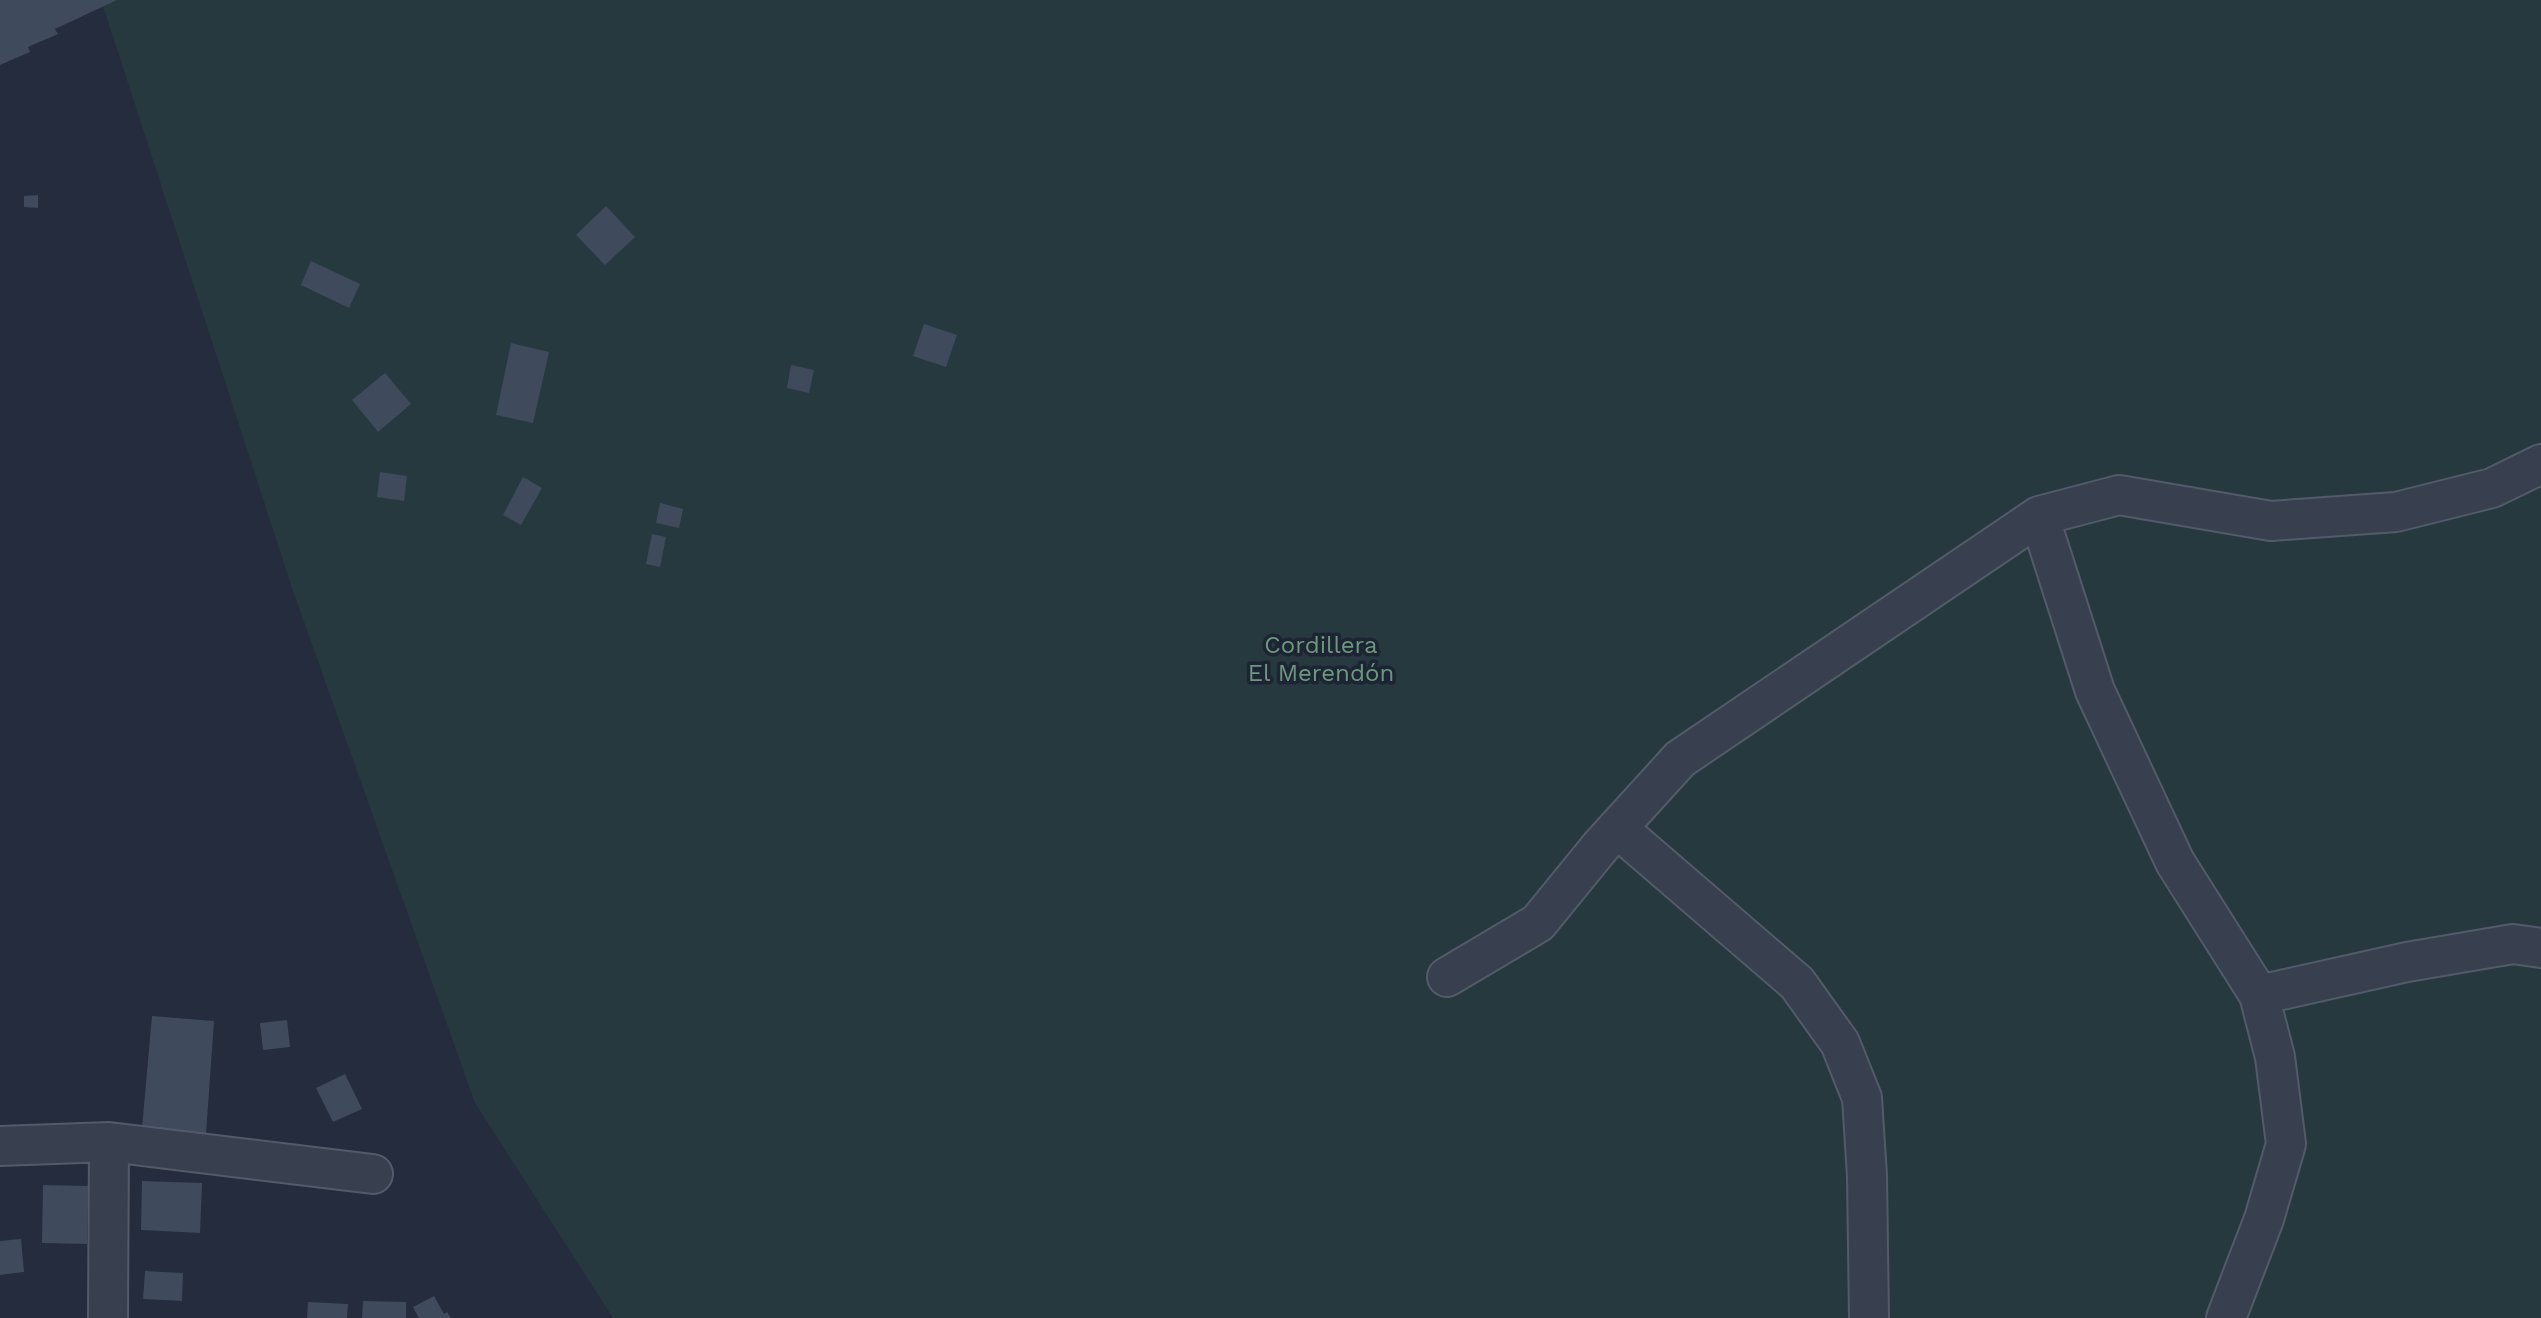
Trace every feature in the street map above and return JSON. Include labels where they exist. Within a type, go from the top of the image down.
[{"type":"street","points":[[1447,977],[1538,923],[1617,828],[1680,759],[2039,516],[2119,495],[2272,521],[2396,512],[2492,488],[2541,464]]},
{"type":"street","points":[[2039,516],[2101,703],[2175,862],[2259,995],[2275,1057],[2286,1144],[2264,1219],[2226,1318]]},
{"type":"street","points":[[1617,828],[1797,983],[1840,1043],[1862,1098],[1869,1318]]},
{"type":"street","points":[[2259,995],[2473,950],[2513,944],[2541,948]]},
{"type":"street","points":[[0,1146],[109,1142],[373,1174]]},
{"type":"street","points":[[108,1318],[109,1142]]},
{"type":"green space","name":"Cordillera El Merendón","points":[[101,0],[2541,0],[2541,1318],[613,1318],[475,1103],[292,588]]},
{"type":"building","points":[[0,0],[117,0],[55,29],[58,34],[28,47],[30,52],[0,65]]},
{"type":"building","points":[[38,195],[38,208],[24,207],[24,196]]},
{"type":"building","points":[[606,206],[635,237],[605,265],[576,235]]},
{"type":"building","points":[[311,261],[360,284],[349,308],[301,285]]},
{"type":"building","points":[[924,324],[957,335],[946,367],[913,356]]},
{"type":"building","points":[[511,343],[549,352],[533,423],[496,415]]},
{"type":"building","points":[[791,365],[814,370],[809,393],[787,388]]},
{"type":"building","points":[[385,373],[411,404],[378,432],[352,400]]},
{"type":"building","points":[[380,472],[407,476],[404,501],[377,497]]},
{"type":"building","points":[[523,477],[542,488],[521,525],[503,515]]},
{"type":"building","points":[[660,503],[683,509],[679,528],[656,523]]},
{"type":"building","points":[[652,534],[666,537],[660,567],[646,564]]},
{"type":"building","points":[[152,1016],[214,1021],[206,1134],[142,1128]]},
{"type":"building","points":[[287,1020],[290,1047],[263,1050],[260,1023]]},
{"type":"building","points":[[345,1074],[362,1109],[333,1122],[316,1088]]},
{"type":"building","points":[[142,1181],[202,1183],[200,1233],[141,1230]]},
{"type":"building","points":[[43,1185],[88,1186],[87,1244],[42,1243]]},
{"type":"building","points":[[21,1239],[24,1272],[0,1275],[0,1241]]},
{"type":"building","points":[[145,1271],[183,1273],[182,1301],[143,1299]]},
{"type":"building","points":[[434,1296],[444,1314],[447,1312],[451,1318],[419,1318],[413,1307]]},
{"type":"building","points":[[363,1301],[406,1302],[406,1318],[362,1318]]},
{"type":"building","points":[[308,1302],[348,1304],[347,1318],[307,1318]]}]
